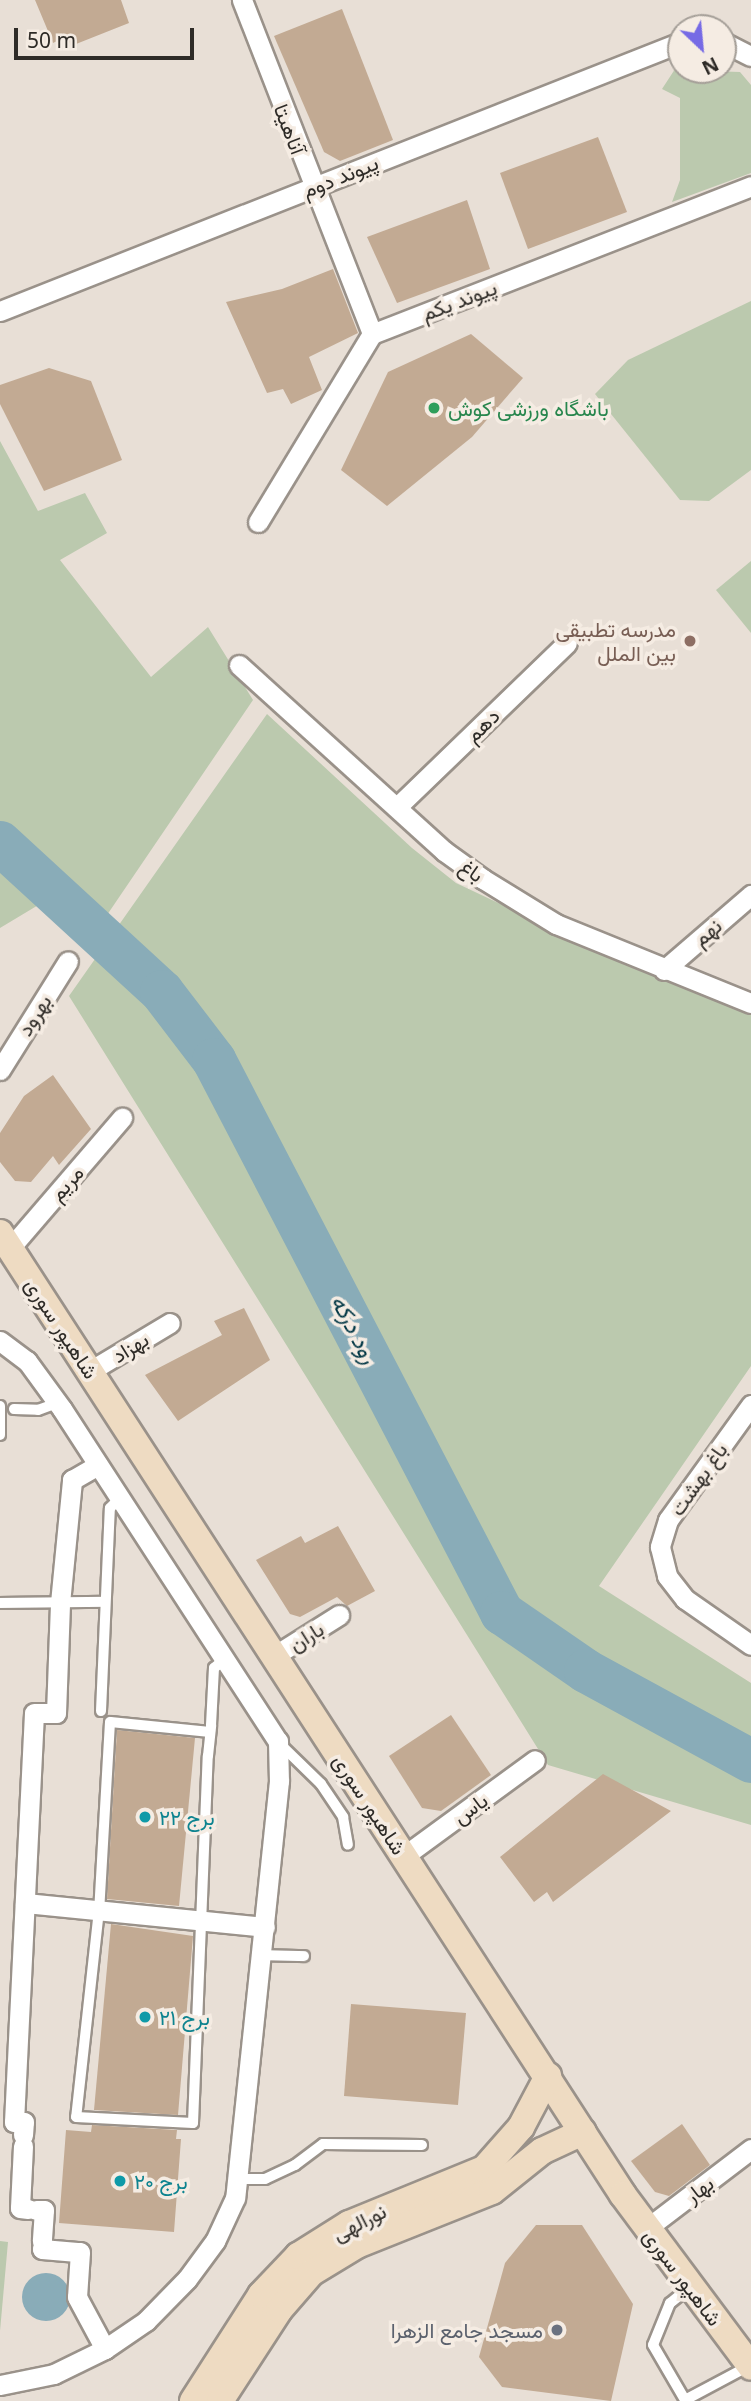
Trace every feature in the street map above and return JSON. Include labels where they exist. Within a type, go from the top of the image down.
[{"type":"street","name":"آناهیتا","points":[[242,0],[312,187],[372,334]]},
{"type":"street","name":"پیوند دوم","points":[[0,311],[667,48]]},
{"type":"street","name":"پیوند یکم","points":[[372,334],[751,186]]},
{"type":"street","points":[[258,522],[372,334]]},
{"type":"street","name":"دهم","points":[[397,807],[568,643]]},
{"type":"street","name":"باغ","points":[[239,665],[444,851],[556,924],[751,1003]]},
{"type":"street","name":"نهم","points":[[664,970],[751,895]]},
{"type":"street","name":"بهرود","points":[[0,1070],[68,961]]},
{"type":"street","name":"مریم","points":[[5,1241],[122,1118]]},
{"type":"street","name":"شاهپور سوری","points":[[5,1241],[646,2229],[751,2366]]},
{"type":"street","name":"بهزاد","points":[[90,1371],[170,1323]]},
{"type":"street","points":[[0,1341],[27,1361],[57,1402],[278,1741],[279,1782],[238,2179],[234,2199],[215,2241],[187,2279],[146,2321],[105,2349],[54,2374],[0,2385]]},
{"type":"street","name":"باغ بهشت","points":[[751,1405],[668,1520],[660,1547],[667,1576],[685,1599],[751,1645]]},
{"type":"street","points":[[98,1465],[72,1480],[60,1603],[56,1713],[34,1713],[14,2122],[24,2122],[20,2208],[44,2210],[43,2249],[80,2252],[77,2297],[105,2349]]},
{"type":"street","name":"باران","points":[[274,1656],[339,1615]]},
{"type":"street","name":"یاس","points":[[404,1856],[535,1760]]},
{"type":"street","points":[[24,1903],[265,1927]]},
{"type":"street","name":"نورالهی","points":[[193,2401],[261,2295],[298,2256],[349,2224],[484,2169],[521,2127],[548,2076]]},
{"type":"street","points":[[521,2127],[541,2122],[550,2129],[542,2151]]},
{"type":"street","name":"نورالهی","points":[[220,2401],[279,2310],[311,2273],[357,2245],[492,2191],[542,2151],[583,2132]]},
{"type":"street","name":"بهار","points":[[646,2229],[751,2149]]},
{"type":"lane","points":[[14,1409],[38,1410],[57,1402]]},
{"type":"lane","points":[[0,1406],[0,1435]]},
{"type":"lane","points":[[101,1711],[110,1508],[120,1498]]},
{"type":"lane","points":[[0,1603],[104,1602]]},
{"type":"lane","points":[[210,1732],[110,1722],[99,1910],[76,2116],[193,2123],[214,1668],[225,1659]]},
{"type":"lane","points":[[278,1741],[321,1784],[343,1817],[348,1845]]},
{"type":"lane","points":[[262,1955],[304,1956]]},
{"type":"lane","points":[[238,2179],[265,2179],[295,2165],[323,2144],[422,2145]]},
{"type":"lane","points":[[690,2287],[670,2303],[653,2345],[685,2400],[751,2366]]},
{"type":"green space","points":[[737,72],[740,72],[751,85],[751,173],[672,202],[680,180],[680,98],[662,89],[667,81],[667,84],[737,84]]},
{"type":"green space","points":[[751,301],[751,470],[709,501],[680,500],[595,394],[628,360]]},
{"type":"green space","points":[[0,441],[38,511],[85,493],[107,533],[60,560],[151,677],[208,627],[253,700],[88,943],[40,904],[0,928]]},
{"type":"green space","points":[[751,561],[751,633],[716,590]]},
{"type":"green space","points":[[267,714],[412,848],[456,883],[556,930],[751,1011],[751,1366],[599,1586],[751,1683],[751,1825],[548,1765],[69,996]]},
{"type":"green space","points":[[0,2241],[8,2242],[0,2331]]},
{"type":"water","points":[[46,2273],[63,2280],[70,2297],[63,2314],[46,2321],[29,2314],[22,2297],[29,2280]]},
{"type":"building","points":[[35,0],[121,0],[129,23],[71,46],[67,36],[53,43]]},
{"type":"building","points":[[342,9],[393,140],[340,161],[324,152],[274,36]]},
{"type":"building","points":[[598,137],[627,212],[528,249],[500,173]]},
{"type":"building","points":[[467,200],[490,269],[397,303],[367,237]]},
{"type":"building","points":[[333,269],[358,333],[309,357],[322,390],[291,404],[283,389],[267,393],[226,302],[282,289]]},
{"type":"building","name":"باشگاه ورزشی کوش","points":[[471,334],[523,378],[472,437],[387,506],[341,470],[388,372]]},
{"type":"building","points":[[49,368],[91,381],[122,460],[44,491],[0,404],[0,385]]},
{"type":"building","points":[[53,1075],[91,1129],[59,1165],[53,1156],[31,1182],[15,1181],[0,1162],[0,1133],[24,1096]]},
{"type":"building","points":[[244,1308],[270,1360],[178,1421],[145,1375],[222,1335],[214,1321]]},
{"type":"building","points":[[338,1526],[375,1591],[347,1606],[337,1597],[300,1617],[290,1614],[256,1560],[301,1536],[305,1543]]},
{"type":"building","points":[[451,1715],[491,1775],[441,1811],[422,1808],[389,1756]]},
{"type":"building","name":"برج ۲۲","points":[[117,1730],[195,1738],[179,1906],[107,1899]]},
{"type":"building","points":[[603,1774],[671,1811],[553,1902],[547,1892],[534,1902],[500,1857]]},
{"type":"building","name":"برج ۲۱","points":[[111,1924],[193,1936],[178,2115],[94,2110]]},
{"type":"building","points":[[351,2004],[466,2013],[458,2105],[344,2096]]},
{"type":"building","points":[[682,2124],[710,2165],[669,2196],[655,2192],[631,2161]]},
{"type":"building","name":"برج ۲۰","points":[[92,2125],[177,2130],[176,2139],[181,2139],[174,2232],[59,2223],[66,2130],[91,2132]]},
{"type":"building","name":"مسجد جامع الزهرا","points":[[536,2225],[582,2225],[633,2304],[611,2401],[502,2387],[479,2357],[505,2263]]},
{"type":"waterway","name":"رود درکه","points":[[0,843],[162,992],[214,1060],[502,1613],[586,1671],[751,1761]]},
{"type":"place","name":"باشگاه ورزشی کوش","points":[[434,408]]},
{"type":"place","name":"مدرسه تطبیقی بین الملل","points":[[690,641]]},
{"type":"place","name":"برج ۲۲","points":[[145,1817]]},
{"type":"place","name":"برج ۲۱","points":[[145,2017]]},
{"type":"place","name":"برج ۲۰","points":[[120,2181]]},
{"type":"place","name":"مسجد جامع الزهرا","points":[[557,2330]]}]
